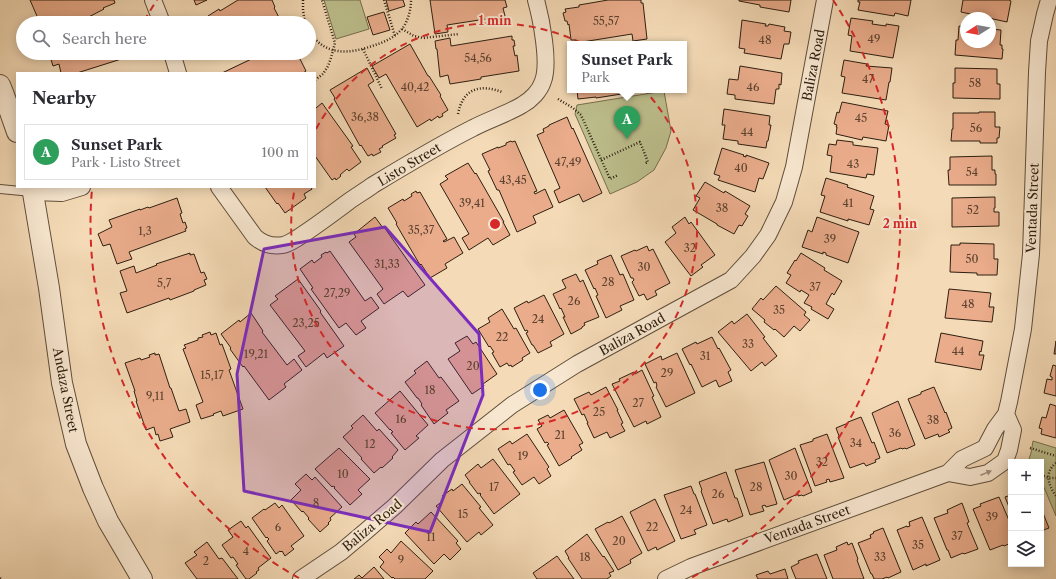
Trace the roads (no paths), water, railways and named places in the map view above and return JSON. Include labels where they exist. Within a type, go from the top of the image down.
[{"type":"street","points":[[153,0],[159,16]]},
{"type":"street","name":"Listo Street","points":[[220,188],[255,237],[261,242],[274,246],[284,245],[308,231],[350,200],[396,171],[457,136],[522,105],[533,97],[540,87],[546,72],[544,38],[536,0]]},
{"type":"street","name":"Baliza Road","points":[[301,579],[341,552],[395,506],[442,460],[512,405],[577,364],[731,280],[753,256],[768,235],[784,202],[794,166],[825,0]]},
{"type":"street","name":"Ventada Street","points":[[666,579],[692,567],[948,473],[962,459],[985,448],[995,429],[1006,414],[1010,402],[1023,329],[1031,254],[1037,64],[1039,41],[1049,0]]},
{"type":"street","points":[[174,60],[178,72]]},
{"type":"street","points":[[0,85],[16,129]]},
{"type":"street","points":[[36,189],[62,193],[79,188]]},
{"type":"street","name":"Andaza Street","points":[[36,189],[62,382],[76,444],[108,521],[142,579]]},
{"type":"street","points":[[948,473],[970,477],[988,473],[1005,461],[1009,450],[1012,430],[1006,414]]},
{"type":"lane","points":[[0,189],[36,189]]},
{"type":"place","name":"Sunset Park","points":[[627,139]]}]
